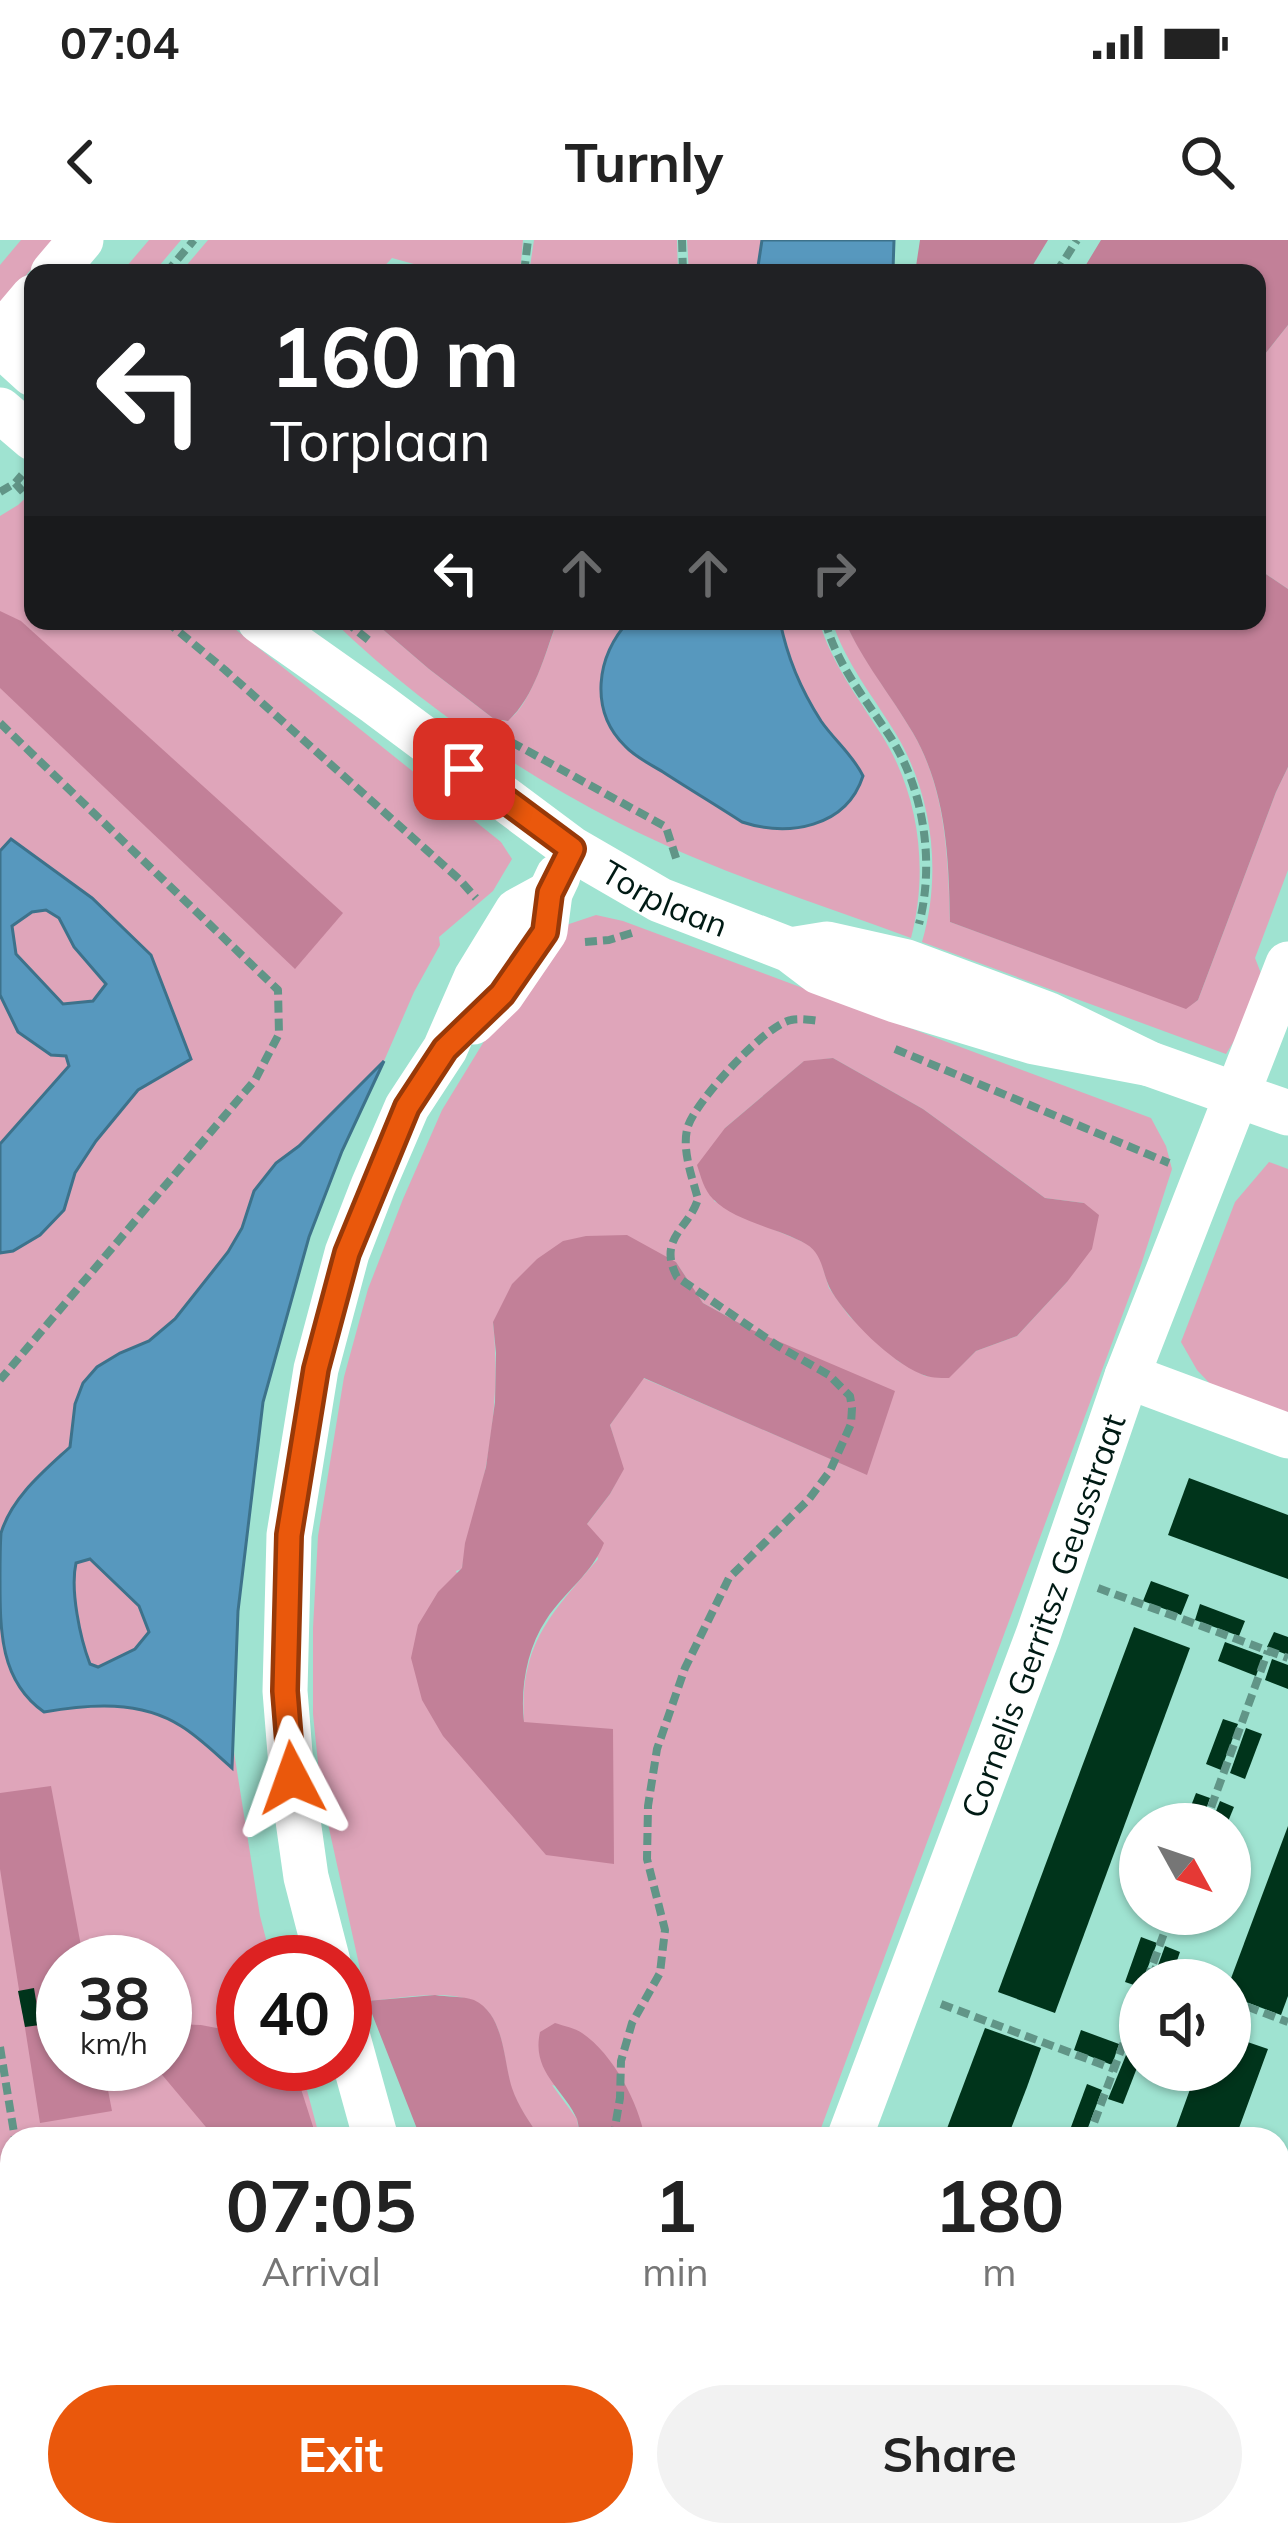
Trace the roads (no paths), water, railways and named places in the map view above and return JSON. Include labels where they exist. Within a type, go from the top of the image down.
[{"type":"street","points":[[61,264],[81,240]]},
{"type":"street","points":[[24,309],[0,340],[24,365]]},
{"type":"street","points":[[0,410],[24,430]]},
{"type":"street","name":"Torplaan","points":[[273,630],[572,849],[628,883],[790,950],[819,972],[895,1000],[1034,1042],[1150,1064]]},
{"type":"street","name":"Torplaan","points":[[311,630],[376,703]]},
{"type":"street","points":[[321,1935],[306,1876],[285,1691],[289,1535],[316,1369],[347,1253],[407,1107],[445,1049],[502,994],[520,939],[545,932],[550,893],[572,849]]},
{"type":"street","name":"Torplaan","points":[[790,950],[826,944],[907,962],[1047,1014],[1150,1064],[1288,1112]]},
{"type":"street","name":"Cornelis Gerritsz Geusstraat","points":[[854,2127],[1060,1573],[1127,1376],[1288,964]]},
{"type":"street","points":[[1127,1376],[1288,1436]]},
{"type":"street","points":[[363,2091],[373,2127]]},
{"type":"water","points":[[762,240],[894,240],[893,264],[758,264]]},
{"type":"water","points":[[622,630],[783,630],[807,697],[863,776],[855,794],[829,817],[813,824],[760,826],[742,822],[633,754],[613,732],[602,700],[604,666]]},
{"type":"water","points":[[11,839],[92,898],[151,955],[191,1059],[138,1090],[75,1173],[64,1210],[40,1235],[0,1253],[0,1144],[69,1066],[66,1056],[51,1055],[18,1032],[0,995],[0,851]],"holes":[[[46,910],[59,918],[74,947],[106,984],[93,1001],[63,1004],[16,954],[12,926],[32,912]]]},
{"type":"water","points":[[384,1061],[309,1237],[263,1402],[238,1611],[232,1768],[188,1730],[149,1712],[97,1706],[44,1712],[29,1700],[11,1670],[2,1636],[1,1533],[21,1496],[70,1447],[75,1404],[83,1383],[97,1367],[149,1341],[175,1319],[228,1252],[254,1191],[276,1163]],"holes":[[[90,1559],[139,1606],[149,1632],[135,1649],[98,1667],[90,1664],[77,1614],[76,1563]]]}]
